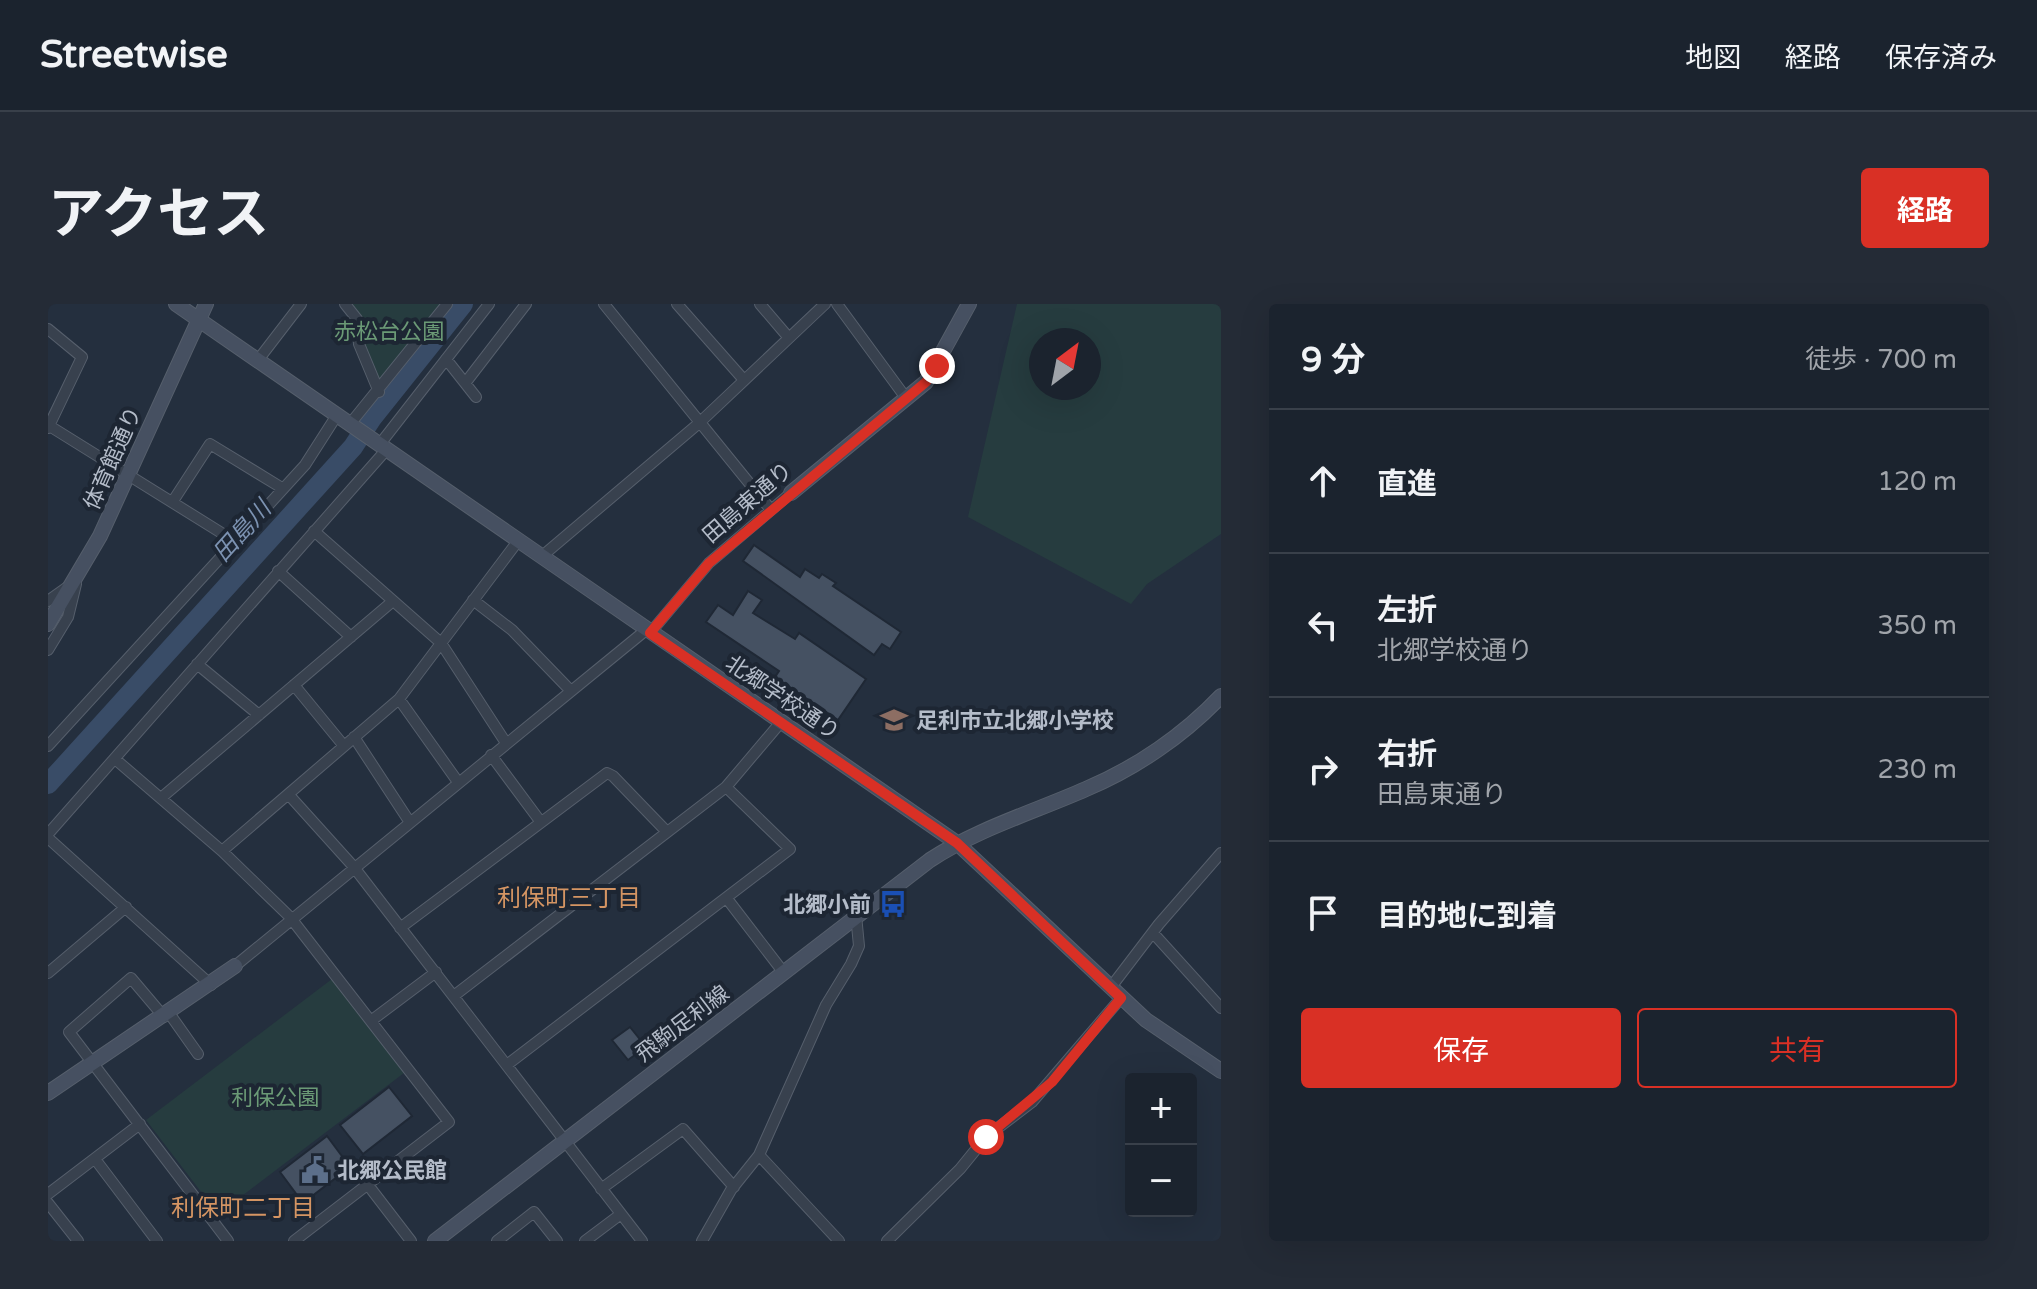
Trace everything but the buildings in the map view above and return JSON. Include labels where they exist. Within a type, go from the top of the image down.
[{"type":"street","points":[[176,304],[352,425],[447,304]]},
{"type":"street","name":"体育館通り","points":[[48,624],[78,578],[206,304]]},
{"type":"street","points":[[258,360],[301,304]]},
{"type":"street","points":[[345,304],[357,319],[359,344],[379,392]]},
{"type":"street","points":[[211,985],[48,836],[314,531],[489,304]]},
{"type":"street","points":[[466,382],[526,304]]},
{"type":"street","points":[[604,304],[698,424],[771,510]]},
{"type":"street","points":[[677,304],[744,380]]},
{"type":"street","points":[[760,304],[789,338]]},
{"type":"street","points":[[541,557],[698,424],[825,304]]},
{"type":"street","points":[[837,304],[906,398]]},
{"type":"street","name":"田島東通り","points":[[235,966],[290,917],[570,690],[648,631],[709,563],[926,382],[969,304]]},
{"type":"street","points":[[48,329],[82,357],[48,426],[236,542]]},
{"type":"street","points":[[446,359],[476,397]]},
{"type":"street","points":[[48,746],[305,465],[337,415]]},
{"type":"street","name":"北郷学校通り","points":[[352,425],[957,843],[1116,992],[1178,1044],[1221,1071]]},
{"type":"street","points":[[173,501],[210,444],[282,488]]},
{"type":"street","points":[[314,531],[441,643],[506,743]]},
{"type":"street","points":[[222,851],[399,699],[518,541]]},
{"type":"street","points":[[278,571],[351,637]]},
{"type":"street","points":[[48,601],[78,578]]},
{"type":"street","points":[[48,650],[68,617],[78,578]]},
{"type":"street","points":[[473,600],[512,630],[570,690]]},
{"type":"street","points":[[161,798],[393,601]]},
{"type":"street","points":[[197,664],[259,715]]},
{"type":"street","points":[[294,685],[344,746]]},
{"type":"street","points":[[399,699],[458,782]]},
{"type":"street","name":"飛駒足利線","points":[[435,1241],[856,915],[957,843],[1109,779],[1168,741],[1219,701]]},
{"type":"street","points":[[455,995],[726,787],[781,722]]},
{"type":"street","points":[[354,737],[409,821]]},
{"type":"street","points":[[491,755],[540,821]]},
{"type":"street","points":[[115,759],[222,851],[290,917],[449,1122],[294,1241]]},
{"type":"street","points":[[400,928],[607,773],[667,832]]},
{"type":"street","points":[[508,1064],[728,900],[790,849],[726,787]]},
{"type":"street","points":[[289,795],[353,866],[642,1241]]},
{"type":"street","points":[[887,1241],[960,1169],[986,1137],[1042,1092],[1116,992],[1154,934],[1221,853]]},
{"type":"street","points":[[728,900],[784,973]]},
{"type":"street","points":[[48,973],[126,907]]},
{"type":"street","points":[[702,1241],[734,1187],[759,1155],[826,1005],[859,946],[856,915]]},
{"type":"street","points":[[1154,934],[1221,1008]]},
{"type":"street","points":[[48,1093],[95,1064],[235,966]]},
{"type":"street","points":[[372,1020],[436,972]]},
{"type":"street","points":[[198,1054],[167,1015],[131,978],[69,1032],[228,1241]]},
{"type":"street","points":[[48,1194],[140,1124]]},
{"type":"street","points":[[601,1189],[683,1129],[734,1187]]},
{"type":"street","points":[[759,1155],[839,1241]]},
{"type":"street","points":[[95,1159],[157,1241]]},
{"type":"street","points":[[368,1185],[411,1241]]},
{"type":"street","points":[[48,1203],[76,1240]]},
{"type":"street","points":[[497,1241],[534,1212],[557,1241]]},
{"type":"street","points":[[585,1241],[621,1214]]},
{"type":"green space","name":"赤松台公園","points":[[351,304],[441,304],[380,383],[363,341],[363,321]]},
{"type":"green space","points":[[1017,304],[1221,304],[1221,534],[1147,584],[1131,604],[968,517]]},
{"type":"green space","name":"利保公園","points":[[332,979],[404,1073],[218,1214],[146,1120]]},
{"type":"waterway","name":"田島川","points":[[48,784],[353,447],[372,418],[463,304]]},
{"type":"place","name":"足利市立北郷小学校","points":[[894,720]]},
{"type":"place","name":"北郷小前","points":[[893,904]]},
{"type":"place","name":"北郷公民館","points":[[315,1170]]},
{"type":"district","name":"利保町三丁目","points":[[569,898]]},
{"type":"district","name":"利保町二丁目","points":[[243,1208]]},
{"type":"route","points":[[937,366],[926,382],[709,563],[650,633],[957,843],[1121,998],[1052,1082],[1032,1102],[986,1137]]}]
